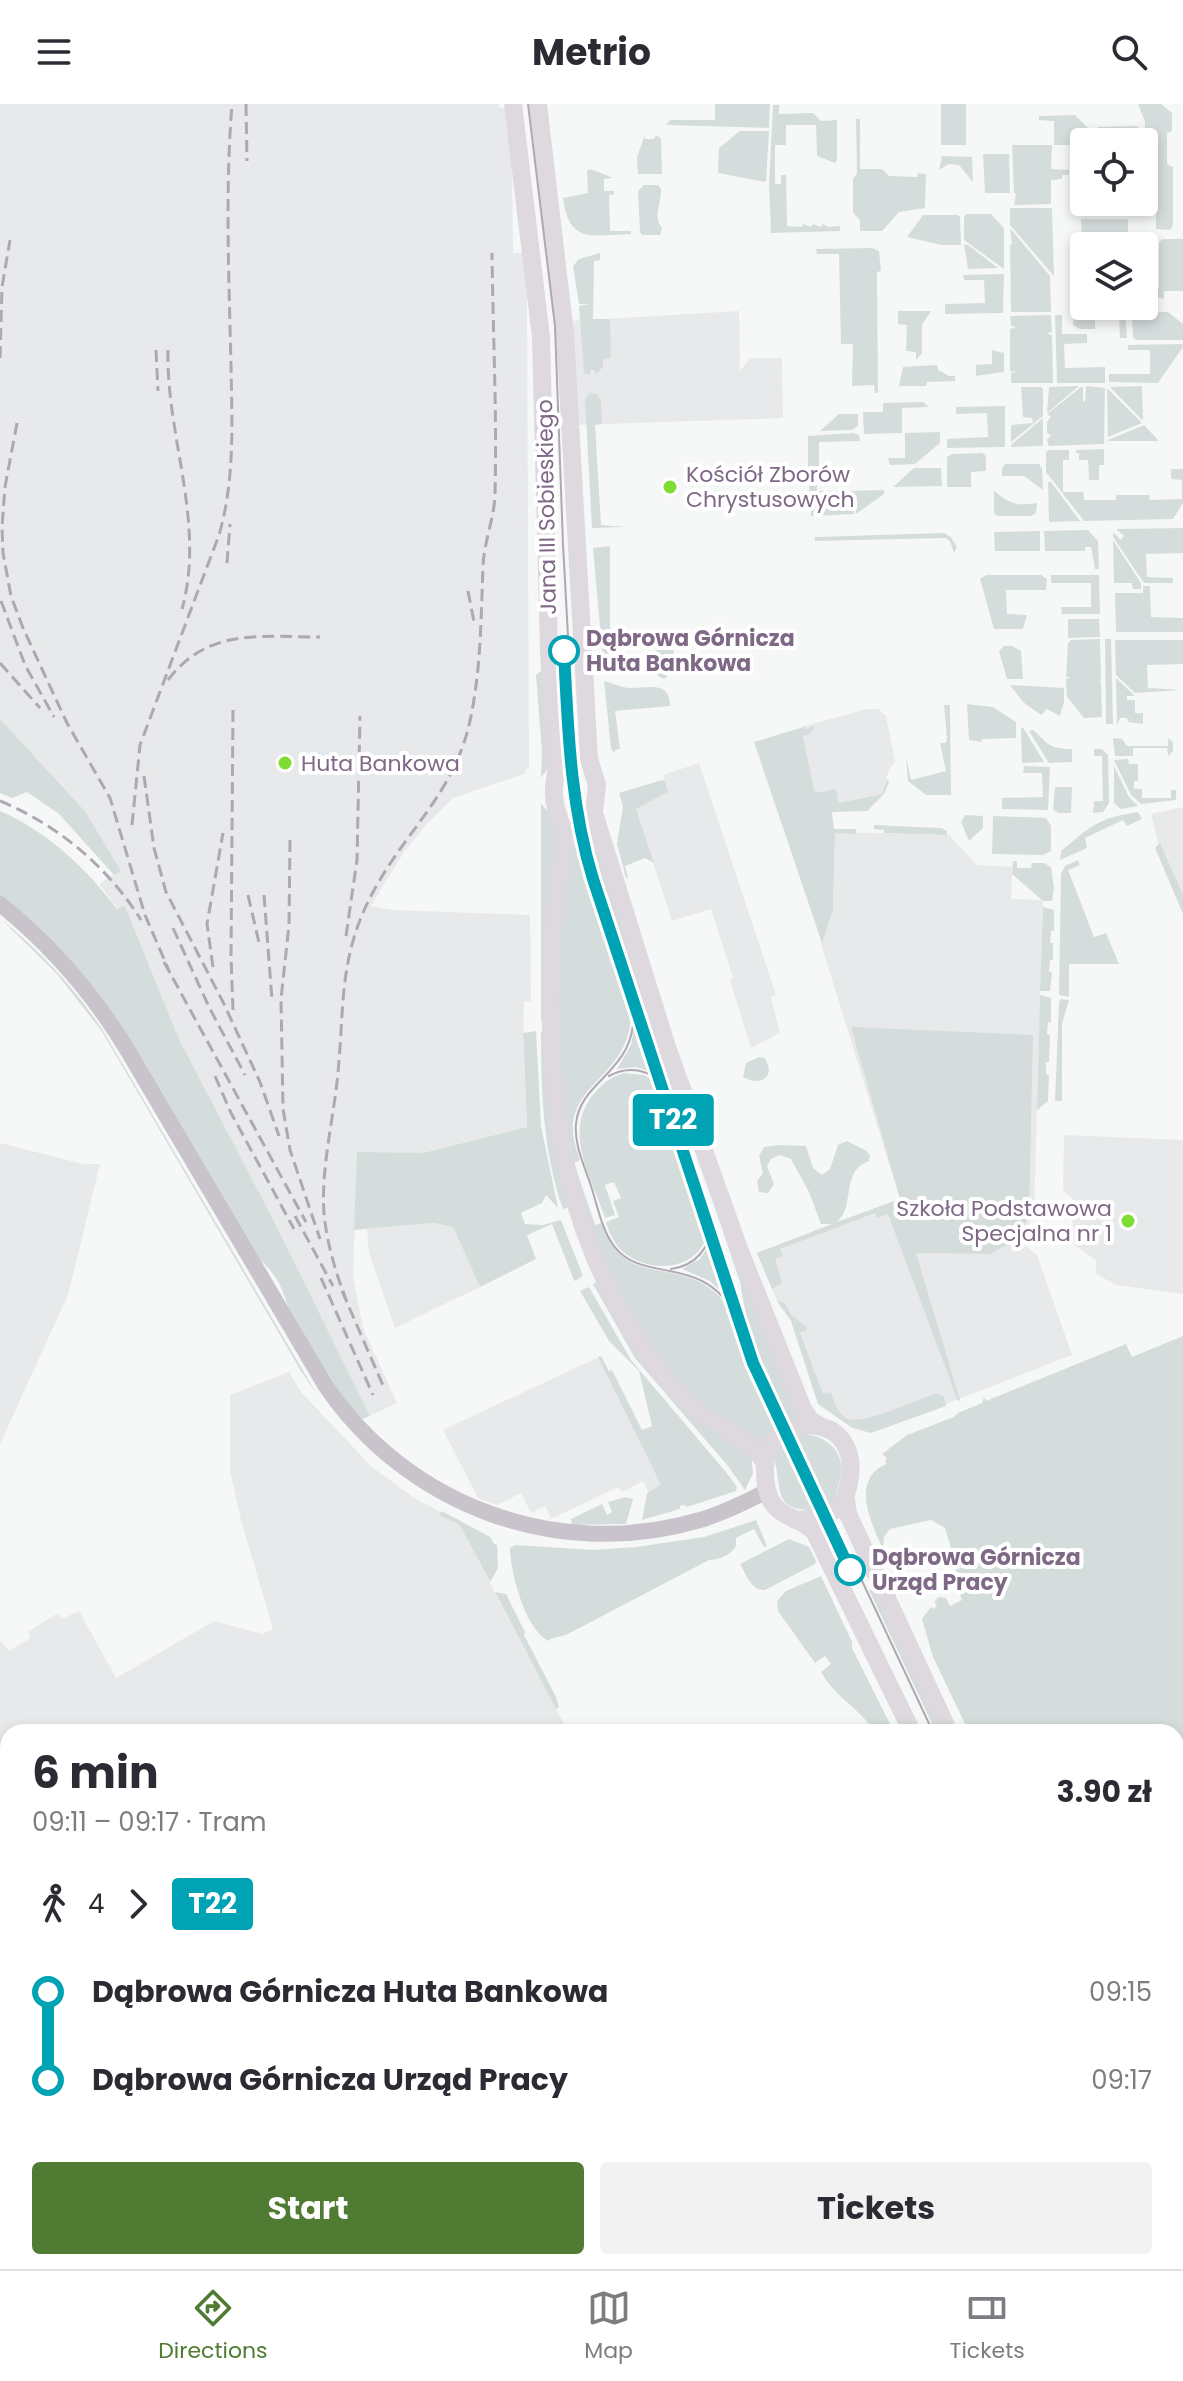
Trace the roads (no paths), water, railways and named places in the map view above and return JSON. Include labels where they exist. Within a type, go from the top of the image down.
[{"type":"main road","name":"Jana III Sobieskiego","points":[[513,104],[541,337],[556,777],[554,798],[564,843],[553,929],[553,1078],[561,1147],[574,1202],[601,1274],[650,1358],[690,1404],[754,1447],[763,1461]]},
{"type":"main road","name":"Jana III Sobieskiego","points":[[538,104],[564,323],[589,762],[597,785],[593,805],[595,817],[638,964],[700,1141],[803,1409],[811,1421],[819,1425]]},
{"type":"main road","points":[[556,777],[571,768],[583,768],[593,773]]},
{"type":"main road","points":[[558,807],[577,813],[593,805]]},
{"type":"main road","points":[[908,1724],[817,1536],[810,1527],[778,1510],[767,1491],[763,1461],[771,1445],[785,1432],[819,1425],[839,1437],[850,1455],[852,1472],[846,1499],[851,1520],[945,1724]]},
{"type":"main road","points":[[795,1520],[824,1516],[846,1499]]},
{"type":"street","points":[[0,904],[59,958],[97,1003],[325,1385],[361,1431],[401,1467],[437,1490],[488,1514],[540,1528],[587,1534],[624,1533],[688,1523],[767,1491]]},
{"type":"tram line","points":[[528,104],[555,326],[574,747],[587,835],[755,1353],[929,1724]]},
{"type":"tram line","name":"T22","points":[[564,651],[573,787],[593,879],[753,1363],[850,1570]]},
{"type":"tram line","points":[[633,1002],[633,1026],[628,1044],[620,1059],[588,1095],[580,1108],[576,1124],[578,1147],[600,1216],[614,1246],[626,1258],[690,1276],[707,1284],[722,1296],[736,1316]]},
{"type":"tram line","points":[[609,1076],[624,1071],[639,1071],[653,1077],[665,1088]]},
{"type":"tram line","points":[[671,1269],[687,1264],[700,1254],[708,1240],[711,1223]]},
{"type":"railway","points":[[132,825],[140,745],[219,535],[228,493],[232,430],[228,202],[232,104]]},
{"type":"railway","points":[[246,104],[247,161]]},
{"type":"railway","points":[[0,358],[2,287],[10,240]]},
{"type":"railway","points":[[347,1302],[330,1248],[323,1198],[337,1082],[344,986],[353,941],[372,894],[442,789],[464,743],[471,716],[479,660],[484,557],[495,495],[492,253]]},
{"type":"railway","points":[[156,350],[158,391]]},
{"type":"railway","points":[[168,350],[169,383],[190,544],[182,609]]},
{"type":"railway","points":[[17,423],[5,487],[2,527],[11,596],[67,723],[110,798],[145,915],[170,973]]},
{"type":"railway","points":[[227,563],[230,524]]},
{"type":"railway","points":[[468,591],[474,622]]},
{"type":"railway","points":[[1,601],[25,665],[54,717]]},
{"type":"railway","points":[[168,680],[200,651],[218,643],[257,637],[320,637]]},
{"type":"railway","points":[[0,663],[40,708]]},
{"type":"railway","points":[[233,709],[233,1010]]},
{"type":"railway","points":[[346,936],[357,860],[360,716]]},
{"type":"railway","points":[[144,776],[154,848],[166,892],[223,1002],[260,1082],[279,1136]]},
{"type":"railway","points":[[0,801],[42,822],[80,850],[113,882],[141,920]]},
{"type":"railway","points":[[213,967],[207,924],[223,833]]},
{"type":"railway","points":[[290,840],[289,925],[281,999],[283,1109],[290,1150],[320,1239]]},
{"type":"railway","points":[[248,895],[260,947]]},
{"type":"railway","points":[[264,895],[272,1000]]},
{"type":"railway","points":[[173,928],[209,1007],[245,1075]]},
{"type":"railway","points":[[164,962],[306,1222]]},
{"type":"railway","points":[[215,1076],[231,1113],[294,1229]]},
{"type":"railway","points":[[295,1216],[333,1286]]},
{"type":"railway","points":[[321,1278],[373,1395]]},
{"type":"railway","points":[[342,1291],[385,1390]]},
{"type":"place","name":"Kościół Zborów Chrystusowych","points":[[670,487]]},
{"type":"place","name":"Dąbrowa Górnicza Huta Bankowa","points":[[564,651]]},
{"type":"place","name":"Huta Bankowa","points":[[285,763]]},
{"type":"place","name":"Szkoła Podstawowa Specjalna nr 1","points":[[1128,1221]]},
{"type":"place","name":"Dąbrowa Górnicza Urząd Pracy","points":[[850,1570]]}]
